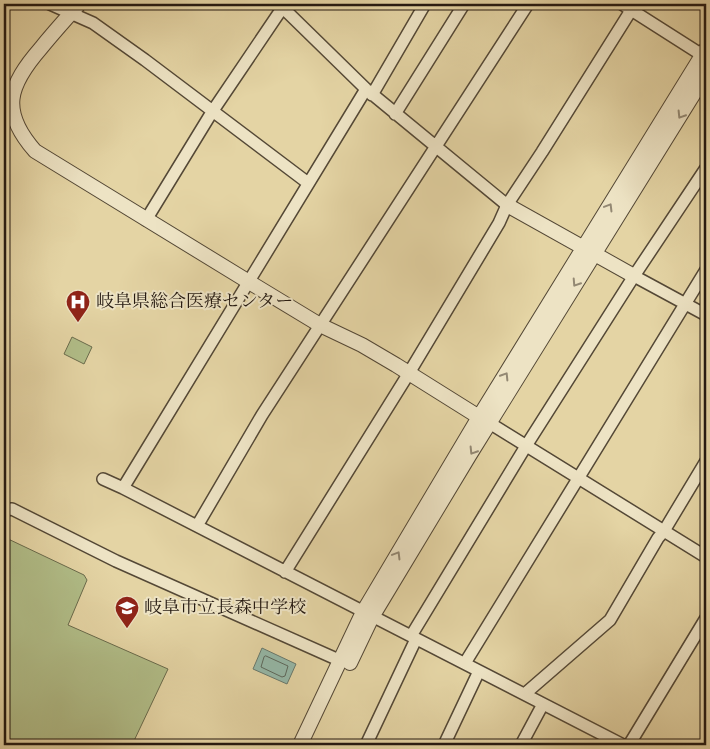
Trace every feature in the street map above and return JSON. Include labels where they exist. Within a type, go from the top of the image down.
[{"type":"street","points":[[50,4],[75,8],[308,183]]},
{"type":"street","points":[[123,488],[308,183],[425,4]]},
{"type":"street","points":[[395,114],[464,4]]},
{"type":"street","points":[[197,526],[254,429],[528,4]]},
{"type":"street","points":[[146,220],[212,112],[282,5],[369,92],[506,206],[706,315]]},
{"type":"street","points":[[285,572],[409,373],[499,223],[506,206],[542,152],[629,6],[704,52],[589,252]]},
{"type":"street","points":[[75,8],[29,62],[16,80],[11,96],[7,114],[15,127],[36,151],[320,325],[362,345],[409,373],[577,479],[706,557]]},
{"type":"street","points":[[300,745],[341,661],[484,420],[589,252],[706,74]]},
{"type":"street","points":[[366,745],[413,638],[526,446],[634,276],[706,168]]},
{"type":"street","points":[[465,663],[706,270]]},
{"type":"street","points":[[526,695],[610,620],[706,461]]},
{"type":"street","points":[[103,479],[623,745]]},
{"type":"street","points":[[4,510],[12,509],[116,561],[341,661]]},
{"type":"street","points":[[310,745],[368,614]]},
{"type":"street","points":[[629,745],[706,618]]},
{"type":"street","points":[[444,745],[479,671]]},
{"type":"street","points":[[521,745],[543,704]]},
{"type":"green space","points":[[72,337],[92,347],[84,364],[64,354]]},
{"type":"green space","points":[[4,537],[84,575],[87,580],[68,625],[168,669],[132,745],[4,745]]},
{"type":"water","points":[[262,648],[296,664],[287,684],[253,669]]},
{"type":"place","name":"岐阜県総合医療センター","points":[[78,323]]},
{"type":"place","name":"岐阜市立長森中学校","points":[[127,629]]}]
